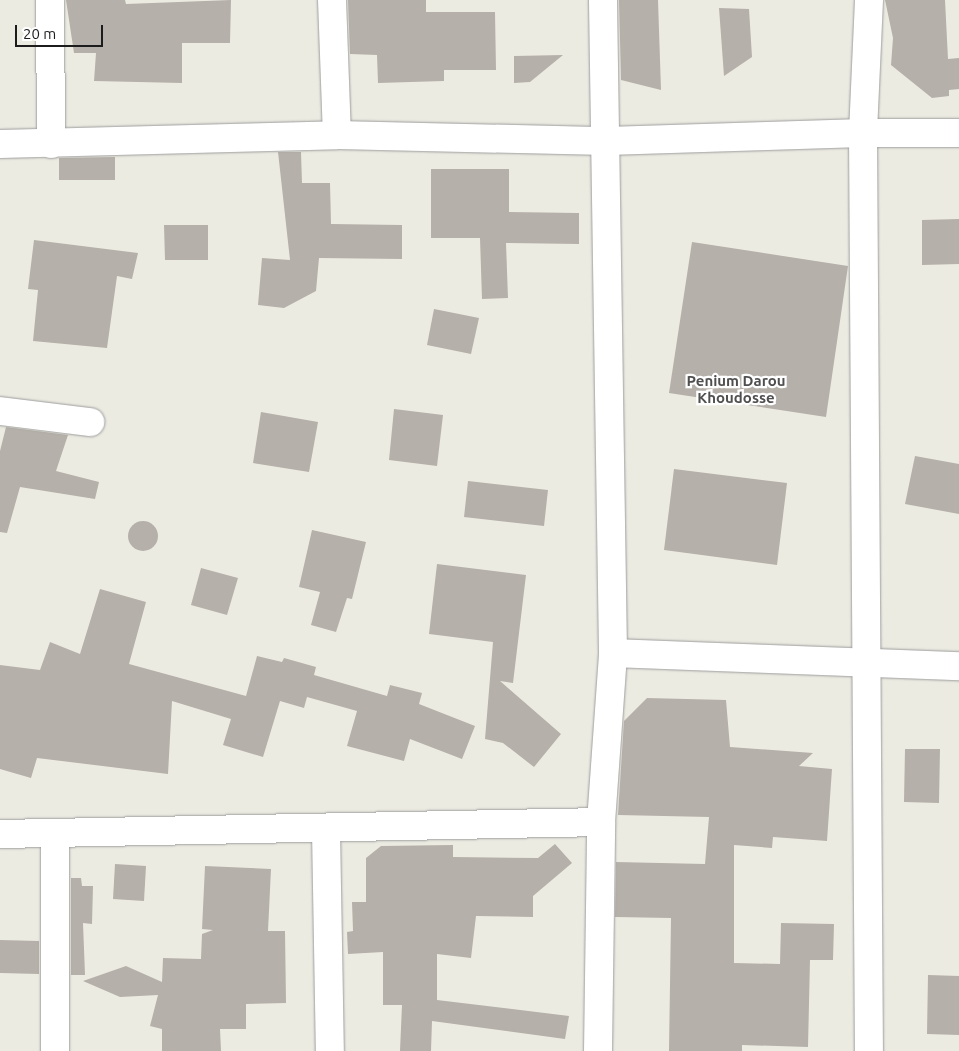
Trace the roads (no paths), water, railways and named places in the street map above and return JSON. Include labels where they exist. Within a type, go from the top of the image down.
[{"type":"street","points":[[50,0],[51,144]]},
{"type":"street","points":[[332,0],[337,135]]},
{"type":"street","points":[[598,1051],[601,822],[612,654],[608,141],[603,0]]},
{"type":"street","points":[[868,0],[863,133],[869,1051]]},
{"type":"street","points":[[0,144],[337,135],[608,141],[863,133],[959,134]]},
{"type":"street","points":[[0,411],[90,422]]},
{"type":"street","points":[[612,654],[959,666]]},
{"type":"street","points":[[0,834],[55,835],[326,830],[601,822]]},
{"type":"street","points":[[326,830],[330,1051]]},
{"type":"street","points":[[55,835],[55,1051]]},
{"type":"district","name":"Penium Darou Khoudosse","points":[[736,388]]}]
